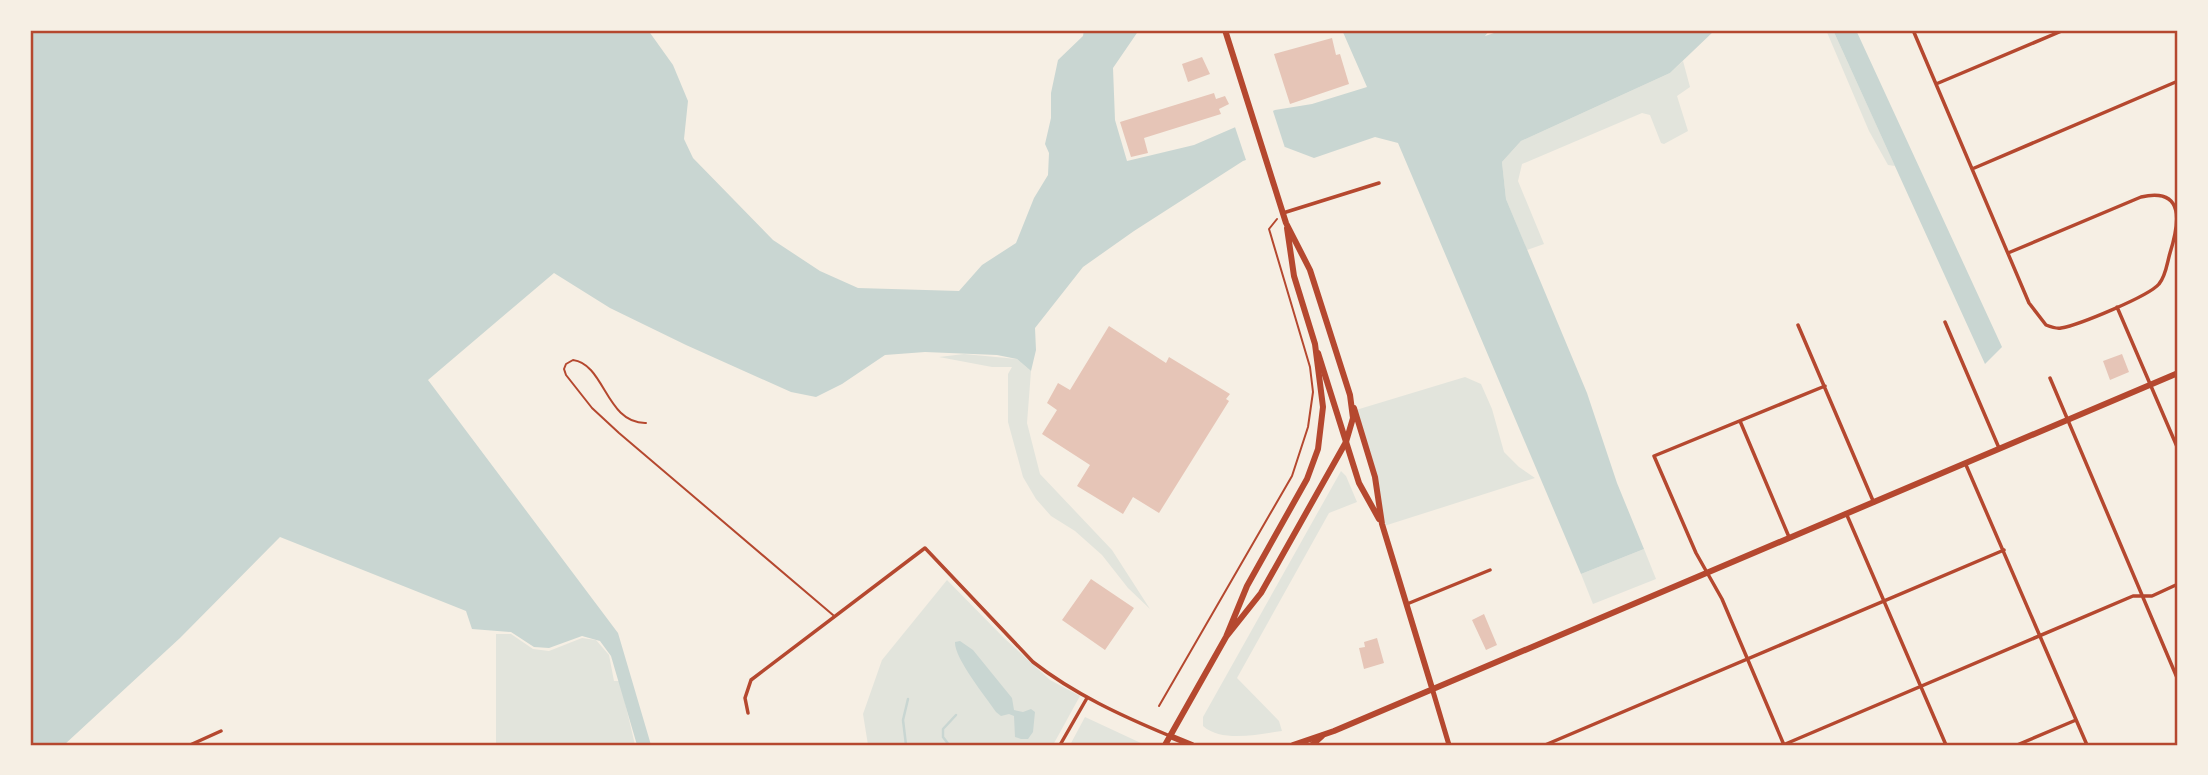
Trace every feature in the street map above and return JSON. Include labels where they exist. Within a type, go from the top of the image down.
[{"type":"main road","points":[[1225,30],[1286,223],[1294,276],[1359,483],[1382,524]]},
{"type":"main road","points":[[1286,223],[1310,270],[1375,477],[1382,524],[1449,745]]},
{"type":"main road","points":[[1165,745],[1226,637],[1247,586],[1301,490],[1315,458],[1322,427],[1323,407],[1315,344]]},
{"type":"main road","points":[[1293,745],[1322,736],[2178,373]]},
{"type":"main road","points":[[1226,637],[1261,593],[1346,442],[1352,424],[1353,407]]},
{"type":"main road","points":[[1170,736],[1192,745]]},
{"type":"main road","points":[[1312,745],[1322,736]]},
{"type":"street","points":[[1913,30],[2029,303],[2046,325],[2056,329],[2063,328],[2151,291],[2162,278],[2177,222],[2175,206],[2168,198],[2156,195],[2141,197],[2008,253]]},
{"type":"street","points":[[1936,84],[2064,30]]},
{"type":"street","points":[[1972,169],[2178,81]]},
{"type":"street","points":[[1283,213],[1379,183]]},
{"type":"street","points":[[2117,307],[2178,449]]},
{"type":"street","points":[[1945,322],[1999,448]]},
{"type":"street","points":[[1798,325],[1874,503]]},
{"type":"street","points":[[2050,378],[2178,680]]},
{"type":"street","points":[[1825,386],[1654,456],[1696,553],[1722,599],[1784,745],[2133,596],[2152,596],[2178,584]]},
{"type":"street","points":[[1740,421],[1789,537]]},
{"type":"street","points":[[1965,463],[2087,745]]},
{"type":"street","points":[[1846,513],[1946,745]]},
{"type":"street","points":[[748,713],[745,698],[751,680],[925,548],[1033,662],[1087,698],[1170,736]]},
{"type":"street","points":[[1545,745],[2004,550]]},
{"type":"street","points":[[1407,604],[1490,570]]},
{"type":"street","points":[[1060,745],[1087,698]]},
{"type":"street","points":[[2017,745],[2076,720]]},
{"type":"street","points":[[190,745],[221,731]]},
{"type":"lane","points":[[646,423],[637,423],[621,412],[587,365],[573,360],[566,364],[566,375],[592,408],[834,615]]},
{"type":"path","points":[[1159,706],[1292,476],[1308,427],[1313,392],[1310,367],[1269,229],[1283,213]]},
{"type":"shaded area","points":[[30,30],[648,30],[673,65],[688,101],[684,139],[693,158],[773,240],[820,271],[858,288],[959,291],[982,265],[1016,243],[1034,198],[1048,175],[1049,153],[1045,144],[1058,60],[1083,36],[1084,30],[1139,30],[1113,68],[1115,120],[1127,161],[1194,145],[1275,110],[1312,104],[1367,87],[1342,30],[1490,30],[1485,36],[1503,30],[1715,30],[1670,73],[1521,141],[1502,162],[1506,199],[1587,393],[1617,483],[1644,549],[1581,574],[1398,143],[1375,137],[1314,158],[1285,147],[1243,161],[1083,267],[1035,328],[1036,350],[1031,371],[1017,359],[997,355],[925,352],[885,355],[842,384],[816,397],[791,392],[610,308],[554,273],[428,380],[618,633],[651,745],[637,745],[611,656],[600,641],[582,636],[549,648],[534,647],[511,632],[472,629],[466,611],[280,537],[180,638],[64,745],[30,745]]},
{"type":"shaded area","points":[[1826,30],[1833,30],[1895,166],[1888,165],[1869,131]]},
{"type":"shaded area","points":[[1833,30],[1856,30],[2002,347],[1985,364]]},
{"type":"shaded area","points":[[1683,61],[1690,87],[1677,96],[1688,131],[1664,144],[1661,143],[1650,115],[1642,113],[1522,164],[1518,181],[1544,244],[1527,250],[1506,199],[1502,162],[1521,141],[1670,73]]},
{"type":"shaded area","points":[[964,354],[1017,359],[1031,371],[1027,423],[1040,474],[1112,550],[1150,609],[1128,588],[1102,555],[1075,531],[1051,516],[1036,499],[1023,477],[1008,422],[1008,374],[1012,367],[992,367],[939,357]]},
{"type":"shaded area","points":[[1465,377],[1481,384],[1492,409],[1504,452],[1535,478],[1384,526],[1356,410]]},
{"type":"shaded area","points":[[1341,471],[1346,476],[1357,502],[1329,513],[1237,678],[1279,721],[1282,731],[1230,736],[1211,731],[1203,726],[1203,717]]},
{"type":"shaded area","points":[[1644,549],[1656,579],[1593,604],[1581,574]]},
{"type":"shaded area","points":[[947,580],[1050,680],[1080,696],[1053,745],[868,745],[863,714],[882,660]]},
{"type":"shaded area","points":[[496,634],[511,634],[533,649],[549,651],[582,638],[596,640],[609,655],[614,681],[620,681],[635,745],[496,745]]},
{"type":"shaded area","points":[[960,641],[973,650],[1012,698],[1014,710],[1023,712],[1031,709],[1035,712],[1033,732],[1028,739],[1015,737],[1014,716],[1001,716],[996,712],[978,687],[956,649],[955,642]]},
{"type":"shaded area","points":[[1085,717],[1143,744],[1143,745],[1070,745]]},
{"type":"pier","points":[[1272,108],[1286,151],[1247,163],[1234,124]]},
{"type":"building","points":[[1332,38],[1336,55],[1340,54],[1349,84],[1290,104],[1274,54]]},
{"type":"building","points":[[1202,57],[1210,74],[1188,82],[1182,64]]},
{"type":"building","points":[[1214,93],[1216,99],[1225,96],[1229,104],[1219,109],[1221,114],[1144,138],[1148,153],[1131,157],[1120,122]]},
{"type":"building","points":[[1109,326],[1166,363],[1169,357],[1230,394],[1226,399],[1229,401],[1159,513],[1133,497],[1123,514],[1077,486],[1090,465],[1042,434],[1057,410],[1047,403],[1058,383],[1070,390]]},
{"type":"building","points":[[2122,354],[2129,372],[2110,380],[2103,361]]},
{"type":"building","points":[[1091,579],[1134,608],[1105,650],[1062,620]]},
{"type":"building","points":[[1484,614],[1497,645],[1486,650],[1472,620]]},
{"type":"building","points":[[1377,638],[1384,663],[1364,669],[1359,648],[1365,647],[1364,642]]},
{"type":"waterway","points":[[906,745],[903,720],[908,699]]},
{"type":"waterway","points":[[949,745],[943,737],[943,729],[956,715]]}]
